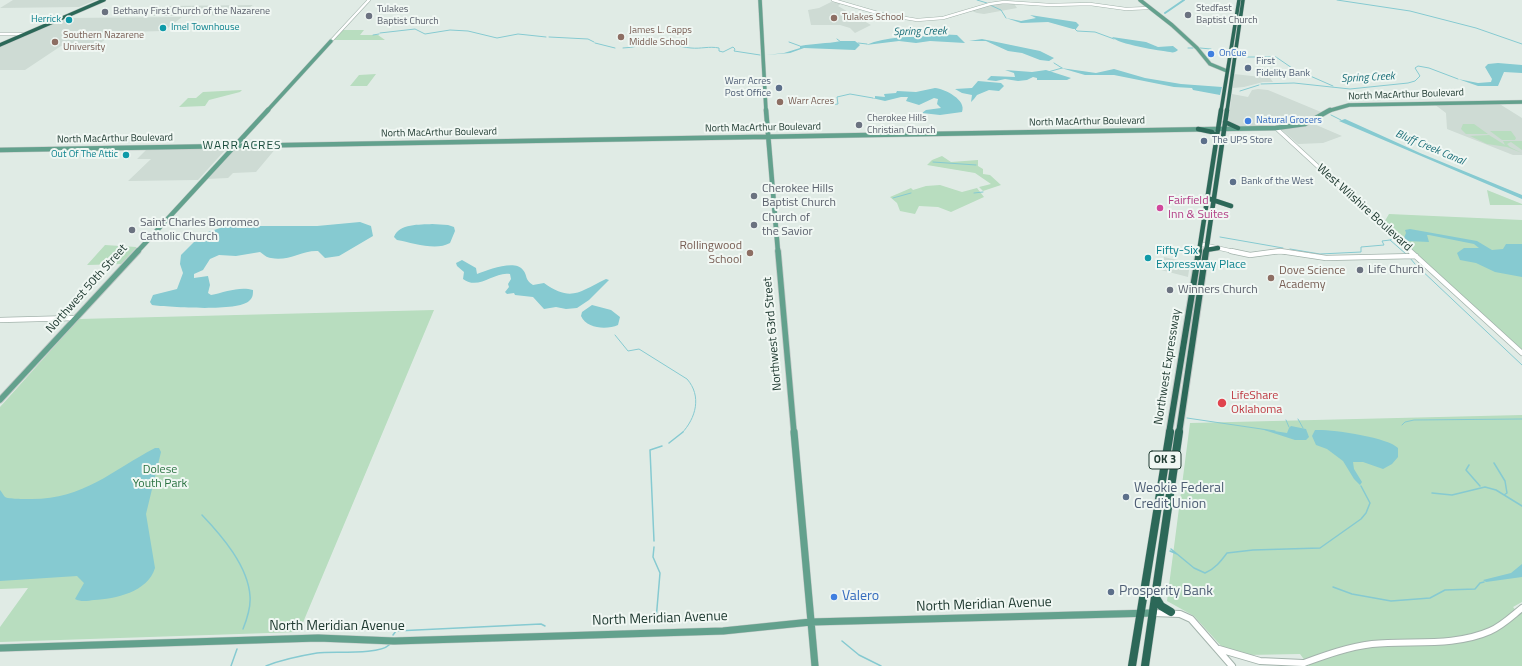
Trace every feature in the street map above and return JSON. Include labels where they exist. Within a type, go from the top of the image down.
[{"type":"highway","points":[[0,44],[18,34],[98,0]]},
{"type":"highway","points":[[0,44],[104,0]]},
{"type":"highway","name":"Northwest Expressway","points":[[1132,666],[1234,26],[1238,6],[1241,1]]},
{"type":"highway","name":"Northwest Expressway","points":[[1145,666],[1240,24],[1241,1]]},
{"type":"highway","points":[[1238,6],[1240,24]]},
{"type":"highway","points":[[1234,26],[1236,35],[1235,39],[1237,41]]},
{"type":"highway","points":[[1227,71],[1233,72]]},
{"type":"highway","points":[[1222,106],[1228,107]]},
{"type":"highway","points":[[1225,122],[1238,128]]},
{"type":"highway","points":[[1198,129],[1212,132],[1217,136]]},
{"type":"highway","points":[[1214,155],[1219,162]]},
{"type":"highway","points":[[1213,161],[1216,163],[1218,170]]},
{"type":"highway","points":[[1207,198],[1231,205]]},
{"type":"highway","points":[[1207,246],[1218,248]]},
{"type":"highway","points":[[1186,331],[1194,333]]},
{"type":"highway","points":[[1159,499],[1169,502]]},
{"type":"highway","points":[[1155,596],[1161,606],[1171,612]]},
{"type":"main road","name":"Northwest 63rd Street","points":[[760,0],[768,137],[815,666]]},
{"type":"main road","points":[[1140,0],[1198,48],[1210,64],[1227,71]]},
{"type":"main road","name":"Northwest 50th Street","points":[[0,400],[331,41]]},
{"type":"main road","name":"North MacArthur Boulevard","points":[[0,150],[1276,128],[1305,124],[1331,109],[1349,105],[1522,102]]},
{"type":"main road","name":"North Meridian Avenue","points":[[0,648],[311,638],[394,641],[723,631],[811,622],[1153,613]]},
{"type":"street","name":"Northwest 50th Street","points":[[331,41],[369,0]]},
{"type":"street","points":[[833,0],[886,16],[921,20],[943,18],[1001,2],[1050,5],[1086,4],[1132,9],[1149,9]]},
{"type":"street","points":[[828,2],[840,2]]},
{"type":"street","points":[[0,34],[25,34]]},
{"type":"street","name":"West Wilshire Boulevard","points":[[1276,128],[1522,353]]},
{"type":"street","points":[[1200,242],[1207,246],[1254,256],[1280,251],[1326,258],[1416,256]]},
{"type":"street","points":[[1218,248],[1224,249]]},
{"type":"street","points":[[0,320],[75,318]]},
{"type":"street","name":"North Meridian Avenue","points":[[1153,613],[1171,612],[1191,619],[1217,648],[1247,659],[1302,665],[1346,649],[1370,644],[1464,638],[1485,633],[1500,625],[1522,608]]},
{"type":"street","points":[[1217,648],[1232,666]]},
{"type":"shaded area","points":[[13,0],[96,0],[79,7],[0,8]]},
{"type":"shaded area","name":"Tulakes School","points":[[831,2],[842,3],[838,6],[871,25],[855,33],[850,28],[840,25],[811,25],[808,10],[819,8]]},
{"type":"shaded area","points":[[1013,2],[1017,8],[984,14],[969,10],[988,5]]},
{"type":"shaded area","points":[[253,5],[239,15],[152,16],[168,6]]},
{"type":"shaded area","name":"Southern Nazarene University","points":[[182,17],[164,31],[126,32],[116,38],[106,39],[89,51],[70,51],[78,46],[61,46],[25,70],[0,70],[0,46],[64,18]]},
{"type":"shaded area","points":[[1234,74],[1270,78],[1273,82],[1263,82],[1233,88]]},
{"type":"shaded area","points":[[1252,90],[1268,90],[1321,112],[1305,122],[1282,126],[1236,126],[1228,123],[1232,94],[1248,97]]},
{"type":"shaded area","points":[[1498,103],[1522,118],[1522,155],[1513,155],[1447,129],[1446,113],[1434,104]]},
{"type":"shaded area","points":[[1314,124],[1342,136],[1323,143],[1298,144],[1281,129]]},
{"type":"shaded area","points":[[277,147],[256,172],[233,173],[228,178],[206,179],[235,149]]},
{"type":"shaded area","points":[[227,148],[198,180],[128,181],[151,159],[137,159],[146,150]]},
{"type":"shaded area","points":[[1164,257],[1190,263],[1188,277],[1161,270]]},
{"type":"green space","points":[[343,30],[364,30],[360,35],[378,35],[385,40],[333,40]]},
{"type":"green space","points":[[376,74],[367,86],[350,86],[359,75]]},
{"type":"green space","points":[[242,90],[240,92],[209,100],[205,106],[179,107],[188,98],[196,98],[203,92]]},
{"type":"green space","points":[[1463,124],[1474,124],[1488,134],[1466,134],[1461,129]]},
{"type":"green space","points":[[1490,131],[1511,131],[1516,138],[1515,140],[1502,140]]},
{"type":"green space","points":[[1489,135],[1505,145],[1503,141],[1522,141],[1522,150],[1511,142],[1507,144],[1522,153],[1507,147],[1487,144],[1470,136]]},
{"type":"green space","points":[[942,156],[951,162],[978,160],[978,166],[983,169],[983,174],[990,175],[1001,185],[983,191],[979,187],[991,184],[975,173],[927,165],[932,160]]},
{"type":"green space","points":[[940,185],[962,192],[977,188],[984,197],[951,212],[938,207],[919,206],[915,214],[900,211],[897,203],[890,197],[911,188],[913,190],[926,186]]},
{"type":"green space","points":[[1487,190],[1522,204],[1522,205],[1490,205]]},
{"type":"green space","points":[[1389,214],[1522,220],[1522,350],[1383,224]]},
{"type":"green space","points":[[105,245],[136,248],[121,264],[87,265]]},
{"type":"green space","name":"Dolese Youth Park","points":[[434,310],[299,632],[0,642],[0,627],[28,588],[0,589],[0,407],[79,319]]},
{"type":"green space","points":[[1522,415],[1522,602],[1513,607],[1518,613],[1522,611],[1522,666],[1309,666],[1300,654],[1247,655],[1222,647],[1194,616],[1167,601],[1190,423]]},
{"type":"water","points":[[1030,15],[1076,22],[1079,25],[1076,29],[1073,29],[1048,22],[1021,23],[1006,18],[1021,21],[1036,18]]},
{"type":"water","points":[[935,34],[957,35],[965,43],[930,41],[916,43],[899,41],[866,45],[891,38],[935,36]]},
{"type":"water","points":[[1112,37],[1146,42],[1158,47],[1173,46],[1178,50],[1172,52],[1149,49],[1130,45]]},
{"type":"water","points":[[982,39],[1040,51],[1054,58],[1049,61],[1040,60],[1022,53],[1008,51],[986,41],[969,41]]},
{"type":"water","points":[[841,41],[855,41],[860,45],[855,50],[804,48],[790,53],[766,55],[784,53],[800,48],[800,46]]},
{"type":"water","points":[[1498,63],[1522,65],[1522,73],[1504,72],[1498,86],[1478,86],[1458,79],[1478,83],[1491,82],[1492,79],[1485,67],[1488,64]]},
{"type":"water","points":[[1061,68],[1096,73],[1114,69],[1145,78],[1181,84],[1222,87],[1220,95],[1193,90],[1192,88],[1174,87],[1114,75],[1085,75]]},
{"type":"water","points":[[1005,70],[1032,72],[1046,70],[1071,78],[1067,80],[1037,80],[1037,78],[1033,77],[1027,80],[1018,81],[1005,79],[996,81],[987,80],[991,76],[1015,77],[1014,73]]},
{"type":"water","points":[[978,81],[1001,83],[1004,86],[999,91],[989,90],[977,95],[971,102],[972,95],[962,93],[955,89],[972,88]]},
{"type":"water","points":[[935,88],[944,90],[958,99],[963,108],[962,112],[940,115],[922,113],[926,110],[941,108],[937,104],[938,99],[934,98],[919,105],[906,101],[908,97],[885,101],[872,98],[875,98],[875,96],[885,97],[884,94],[896,93],[897,91],[916,92]]},
{"type":"water","points":[[1345,119],[1420,153],[1522,195],[1522,199],[1339,121]]},
{"type":"water","points":[[360,222],[371,226],[373,236],[339,256],[325,258],[318,251],[306,252],[277,259],[268,257],[260,252],[236,256],[219,255],[210,259],[203,270],[194,274],[194,278],[208,276],[210,285],[208,293],[211,295],[238,289],[253,290],[251,299],[242,304],[218,308],[187,308],[152,305],[150,302],[153,295],[177,289],[183,273],[180,264],[181,255],[202,234],[226,226],[317,226]]},
{"type":"water","points":[[432,224],[454,227],[455,231],[450,243],[438,246],[424,246],[397,240],[394,237],[400,229],[405,227]]},
{"type":"water","points":[[1410,229],[1477,241],[1492,250],[1503,249],[1506,244],[1522,244],[1522,277],[1495,272],[1476,263],[1460,260],[1457,253],[1464,248],[1479,248],[1474,244],[1429,235],[1427,235],[1429,242],[1407,241],[1404,238],[1406,233],[1405,230]]},
{"type":"water","points":[[462,260],[476,268],[477,274],[501,266],[514,265],[523,270],[528,281],[533,285],[544,283],[554,289],[569,294],[582,291],[606,279],[609,280],[589,300],[577,308],[566,309],[556,307],[544,309],[533,297],[515,295],[514,293],[507,294],[505,292],[509,287],[508,284],[511,279],[510,274],[498,275],[475,283],[463,279],[464,272],[457,266],[456,263]]},
{"type":"water","points":[[592,305],[611,310],[620,317],[618,325],[603,328],[588,324],[581,316],[582,312]]},
{"type":"water","points":[[1291,426],[1306,429],[1309,437],[1306,440],[1295,440],[1261,429],[1287,433]]},
{"type":"water","points":[[1315,430],[1345,432],[1383,440],[1398,448],[1398,457],[1392,464],[1383,469],[1363,462],[1353,462],[1354,469],[1362,482],[1360,485],[1354,479],[1343,461],[1327,449],[1316,445],[1312,436]]},
{"type":"water","points":[[155,448],[159,448],[161,452],[146,514],[155,568],[145,583],[130,593],[121,596],[79,601],[75,599],[84,583],[77,576],[0,581],[0,490],[5,497],[13,499],[48,498],[65,495],[110,475]]},
{"type":"water","points":[[1522,564],[1522,577],[1486,582],[1483,580],[1511,573]]},
{"type":"waterway","points":[[977,0],[987,3]]},
{"type":"waterway","name":"Bluff Creek Canal","points":[[1165,13],[1184,0]]},
{"type":"waterway","points":[[1337,0],[1410,11],[1476,28],[1522,44]]},
{"type":"waterway","points":[[990,5],[1001,10],[1006,18]]},
{"type":"waterway","name":"Spring Creek","points":[[380,33],[415,29],[425,34],[450,30],[468,31],[497,38],[518,34],[546,37]]},
{"type":"waterway","points":[[1075,29],[1077,31],[1095,32],[1114,39]]},
{"type":"waterway","name":"Spring Creek","points":[[373,35],[379,34]]},
{"type":"waterway","name":"Spring Creek","points":[[549,37],[588,39],[594,42]]},
{"type":"waterway","points":[[837,39],[841,42]]},
{"type":"waterway","points":[[789,42],[800,46]]},
{"type":"waterway","name":"Spring Creek","points":[[595,43],[615,48]]},
{"type":"waterway","name":"Spring Creek","points":[[623,48],[659,43],[691,48],[715,47],[719,48],[719,51],[723,52],[733,47],[735,49],[734,51],[760,55]]},
{"type":"waterway","name":"Spring Creek","points":[[858,43],[867,44]]},
{"type":"waterway","points":[[1188,48],[1193,48]]},
{"type":"waterway","points":[[1200,48],[1211,49]]},
{"type":"waterway","points":[[1238,57],[1276,57],[1292,68],[1333,86]]},
{"type":"waterway","name":"Spring Creek","points":[[1048,72],[1062,68],[1054,63]]},
{"type":"waterway","name":"Spring Creek","points":[[1261,84],[1294,83],[1350,89],[1408,83],[1415,81],[1420,76],[1415,68],[1418,66],[1429,68],[1458,79]]},
{"type":"waterway","name":"Spring Creek","points":[[1240,91],[1259,85]]},
{"type":"waterway","points":[[829,105],[838,104],[837,97],[850,94],[873,98]]},
{"type":"waterway","name":"Bluff Creek Canal","points":[[1331,115],[1341,120]]},
{"type":"waterway","points":[[933,162],[976,165]]},
{"type":"waterway","points":[[974,193],[983,192]]},
{"type":"waterway","points":[[893,198],[911,193]]},
{"type":"waterway","points":[[1372,212],[1380,219]]},
{"type":"waterway","points":[[1383,223],[1399,237]]},
{"type":"waterway","points":[[1220,237],[1283,248]]},
{"type":"waterway","points":[[1401,238],[1406,239]]},
{"type":"waterway","points":[[1390,240],[1394,239]]},
{"type":"waterway","points":[[1290,249],[1320,254],[1361,252],[1361,247],[1384,245],[1382,241],[1390,240]]},
{"type":"waterway","points":[[1390,240],[1406,254]]},
{"type":"waterway","points":[[1410,258],[1415,264]]},
{"type":"waterway","points":[[1418,267],[1522,365]]},
{"type":"waterway","points":[[615,335],[628,351],[639,349],[687,379],[692,386],[695,392],[696,400],[694,414],[683,432]]},
{"type":"waterway","points":[[1187,418],[1275,431]]},
{"type":"waterway","points":[[1298,419],[1303,428]]},
{"type":"waterway","points":[[1402,425],[1405,422],[1414,420],[1522,419]]},
{"type":"waterway","points":[[1286,420],[1289,427]]},
{"type":"waterway","points":[[669,443],[683,432]]},
{"type":"waterway","points":[[654,541],[650,450],[662,446]]},
{"type":"waterway","points":[[1494,463],[1505,481],[1507,493],[1504,495]]},
{"type":"waterway","points":[[1469,465],[1466,470],[1480,486]]},
{"type":"waterway","points":[[1171,549],[1194,568],[1205,573],[1215,567],[1227,553],[1253,550],[1320,548],[1361,519],[1366,513],[1370,503],[1361,486]]},
{"type":"waterway","points":[[1432,493],[1452,495],[1485,487],[1496,490],[1504,495]]},
{"type":"waterway","points":[[1504,495],[1522,506]]},
{"type":"waterway","points":[[202,515],[218,532],[233,552],[248,585],[250,604],[243,629]]},
{"type":"waterway","points":[[654,547],[653,557],[660,573],[656,620]]},
{"type":"waterway","points":[[1170,551],[1177,554]]},
{"type":"waterway","points":[[1333,587],[1352,594],[1391,601],[1430,598],[1445,590],[1475,589],[1480,583],[1484,582]]},
{"type":"waterway","points":[[393,635],[396,631],[541,624],[545,626]]},
{"type":"waterway","points":[[842,641],[859,655],[881,666]]},
{"type":"waterway","points":[[266,666],[310,654],[376,650],[389,645]]},
{"type":"waterway","points":[[231,666],[237,649]]},
{"type":"place","name":"Bethany First Church of the Nazarene","points":[[105,12]]},
{"type":"place","name":"Stedfast Baptist Church","points":[[1188,15]]},
{"type":"place","name":"Tulakes Baptist Church","points":[[369,16]]},
{"type":"place","name":"Tulakes School","points":[[834,18]]},
{"type":"place","name":"Herrick","points":[[69,20]]},
{"type":"place","name":"Imel Townhouse","points":[[163,28]]},
{"type":"place","name":"James L. Capps Middle School","points":[[621,37]]},
{"type":"place","name":"Southern Nazarene University","points":[[55,42]]},
{"type":"place","name":"OnCue","points":[[1211,54]]},
{"type":"place","name":"First Fidelity Bank","points":[[1248,68]]},
{"type":"place","name":"Warr Acres Post Office","points":[[779,88]]},
{"type":"place","name":"Warr Acres","points":[[780,102]]},
{"type":"place","name":"Natural Grocers","points":[[1248,121]]},
{"type":"place","name":"Cherokee Hills Christian Church","points":[[859,125]]},
{"type":"place","name":"The UPS Store","points":[[1204,141]]},
{"type":"place","name":"Out Of The Attic","points":[[126,155]]},
{"type":"place","name":"Bank of the West","points":[[1233,182]]},
{"type":"place","name":"Cherokee Hills Baptist Church","points":[[754,196]]},
{"type":"place","name":"Fairfield Inn & Suites","points":[[1160,208]]},
{"type":"place","name":"Church of the Savior","points":[[754,225]]},
{"type":"place","name":"Saint Charles Borromeo Catholic Church","points":[[132,230]]},
{"type":"place","name":"Rollingwood School","points":[[750,253]]},
{"type":"place","name":"Fifty-Six Expressway Place","points":[[1148,258]]},
{"type":"place","name":"Life Church","points":[[1360,270]]},
{"type":"place","name":"Dove Science Academy","points":[[1271,278]]},
{"type":"place","name":"Winners Church","points":[[1170,290]]},
{"type":"place","name":"LifeShare Oklahoma","points":[[1222,403]]},
{"type":"place","name":"Weokie Federal Credit Union","points":[[1126,497]]},
{"type":"place","name":"Prosperity Bank","points":[[1111,592]]},
{"type":"place","name":"Valero","points":[[834,597]]},
{"type":"district","name":"WARR ACRES","points":[[242,146]]}]
